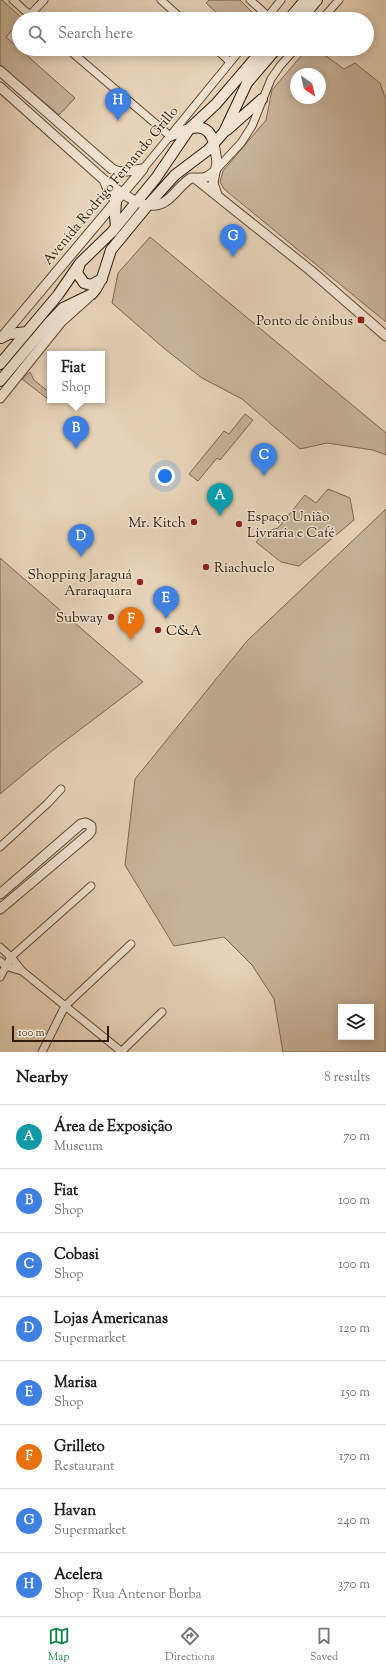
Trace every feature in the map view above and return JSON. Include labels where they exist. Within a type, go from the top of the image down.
[{"type":"main road","points":[[295,12],[305,0]]},
{"type":"main road","points":[[307,12],[317,0]]},
{"type":"main road","points":[[0,364],[58,295],[80,263],[100,244],[138,201],[156,178],[190,128],[216,104],[257,56]]},
{"type":"main road","points":[[224,132],[247,83],[270,56]]},
{"type":"main road","points":[[0,381],[59,312],[70,304],[92,294],[102,278],[112,250],[148,205],[175,175],[208,150],[224,132],[262,100]]},
{"type":"main road","points":[[170,136],[190,128],[204,128],[212,136],[214,143]]},
{"type":"main road","points":[[116,226],[115,216],[119,197]]},
{"type":"main road","points":[[80,263],[77,273],[84,283],[91,285],[102,278]]},
{"type":"main road","points":[[0,339],[9,334],[27,332]]},
{"type":"street","points":[[13,0],[26,12]]},
{"type":"street","points":[[36,12],[44,0]]},
{"type":"street","points":[[161,0],[174,12]]},
{"type":"street","points":[[250,0],[261,12]]},
{"type":"street","points":[[272,12],[281,0]]},
{"type":"street","points":[[328,12],[339,0]]},
{"type":"street","points":[[76,56],[170,136]]},
{"type":"street","points":[[224,56],[230,62]]},
{"type":"street","name":"Avenida Rodrigo Fernando Grillo","points":[[0,339],[143,169],[235,56]]},
{"type":"street","points":[[0,87],[104,180],[108,192],[119,197],[148,205],[165,202],[183,183],[190,178],[206,178],[215,171],[241,143],[252,126],[271,79],[289,56]]},
{"type":"street","points":[[0,71],[112,169],[119,172],[143,169]]},
{"type":"street","points":[[214,143],[217,162],[213,182],[217,196]]},
{"type":"street","points":[[196,179],[310,270],[386,336]]},
{"type":"street","points":[[0,398],[61,322],[92,294]]},
{"type":"street","points":[[0,847],[61,789]]},
{"type":"street","points":[[0,894],[81,824],[86,823],[91,826],[91,831],[89,834],[0,909]]},
{"type":"street","points":[[2,962],[11,957],[91,886]]},
{"type":"street","points":[[42,1052],[65,1006],[131,944]]},
{"type":"street","points":[[0,947],[11,957],[22,971],[121,1052],[162,1012]]},
{"type":"street","points":[[2,962],[22,971]]},
{"type":"street","points":[[0,977],[2,962]]},
{"type":"shaded area","points":[[0,0],[2,0],[15,12],[12,12],[12,30],[6,37],[12,42],[12,56],[27,56],[75,98],[59,115],[0,65]]},
{"type":"shaded area","points":[[209,0],[240,0],[252,12],[216,12],[206,3]]},
{"type":"shaded area","points":[[301,56],[326,56],[344,69],[355,63],[380,83],[386,100],[386,322],[224,189],[220,182],[223,171],[266,120],[272,90],[290,69],[290,104],[326,104],[326,68],[291,68]]},
{"type":"shaded area","points":[[150,237],[386,433],[386,455],[373,450],[327,443],[300,449],[242,399],[202,378],[166,350],[112,303],[118,273]]},
{"type":"shaded area","points":[[30,372],[34,380],[47,391],[47,398],[22,379]]},
{"type":"shaded area","points":[[245,414],[253,420],[220,460],[217,458],[198,481],[189,474],[224,431],[229,434]]},
{"type":"shaded area","points":[[328,489],[350,498],[354,520],[299,566],[281,562],[256,542],[265,532],[278,528],[305,495],[316,503]]},
{"type":"shaded area","points":[[386,509],[386,1052],[283,1052],[274,999],[252,965],[224,937],[174,946],[125,865],[135,779],[247,641]]},
{"type":"shaded area","points":[[0,558],[143,682],[53,750],[0,794]]},
{"type":"place","name":"Acelera","points":[[118,121]]},
{"type":"place","name":"Havan","points":[[233,257]]},
{"type":"place","name":"Ponto de ônibus","points":[[361,320]]},
{"type":"place","name":"Fiat","points":[[76,449]]},
{"type":"place","name":"Cobasi","points":[[264,476]]},
{"type":"place","name":"Área de Exposição","points":[[220,516]]},
{"type":"place","name":"Mr. Kitch","points":[[194,522]]},
{"type":"place","name":"Espaço União Livraria e Café","points":[[239,524]]},
{"type":"place","name":"Lojas Americanas","points":[[81,557]]},
{"type":"place","name":"Riachuelo","points":[[206,567]]},
{"type":"place","name":"Shopping Jaraguá Araraquara","points":[[140,582]]},
{"type":"place","name":"Subway","points":[[111,617]]},
{"type":"place","name":"Marisa","points":[[166,619]]},
{"type":"place","name":"C&A","points":[[158,630]]},
{"type":"place","name":"Grilleto","points":[[131,640]]}]
